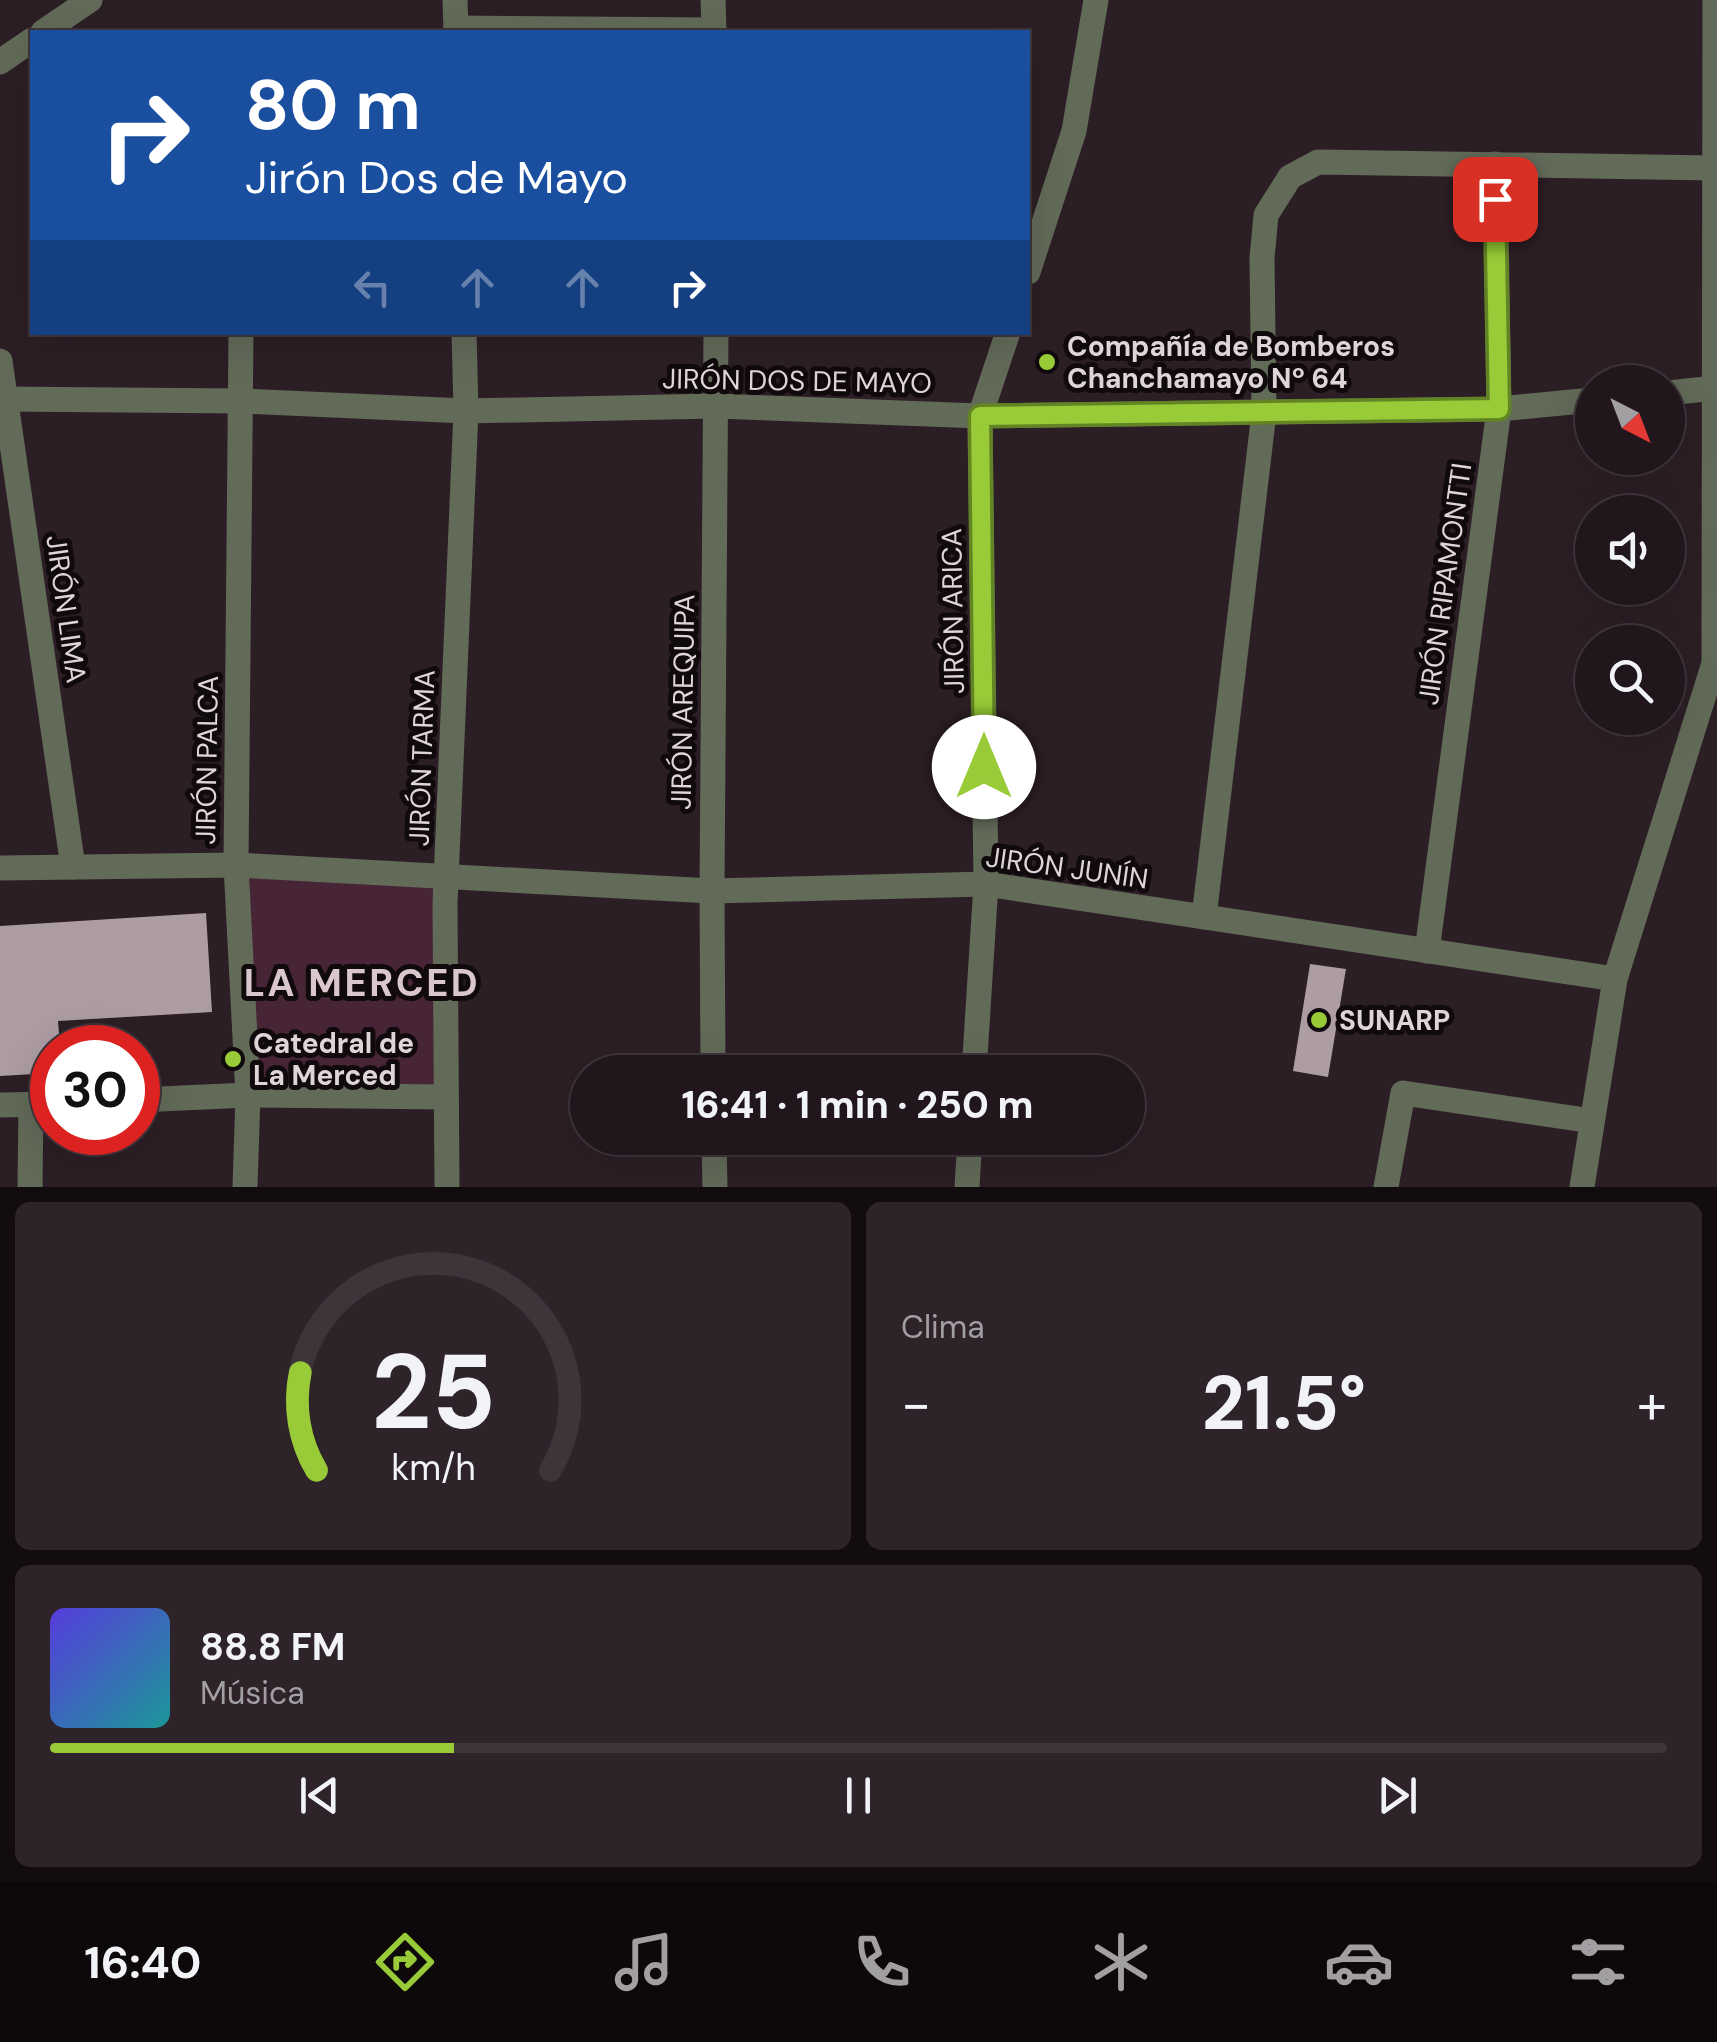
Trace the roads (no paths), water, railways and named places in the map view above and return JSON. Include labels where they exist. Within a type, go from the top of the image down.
[{"type":"street","points":[[46,30],[90,0]]},
{"type":"street","points":[[455,0],[456,30]]},
{"type":"street","points":[[713,0],[714,30]]},
{"type":"street","points":[[1030,266],[1074,131],[1096,0]]},
{"type":"street","points":[[1582,1187],[1616,979],[1714,663],[1715,0]]},
{"type":"street","points":[[0,62],[30,41]]},
{"type":"street","points":[[1204,918],[1264,413],[1262,258],[1266,215],[1290,177],[1318,162],[1715,168]]},
{"type":"street","name":"JIRÓN RIPAMONTTI","points":[[1427,951],[1499,409],[1495,164]]},
{"type":"street","name":"JIRÓN PALCA","points":[[240,335],[236,865],[248,1095],[245,1187]]},
{"type":"street","name":"JIRÓN TARMA","points":[[447,1187],[447,876],[466,411],[464,335]]},
{"type":"street","name":"JIRÓN AREQUIPA","points":[[714,1055],[716,335]]},
{"type":"street","name":"JIRÓN ARICA","points":[[975,1055],[986,884],[980,416],[1007,335]]},
{"type":"street","name":"JIRÓN LIMA","points":[[0,361],[2,399],[73,867]]},
{"type":"street","points":[[1685,391],[1715,388]]},
{"type":"street","name":"JIRÓN DOS DE MAYO","points":[[2,399],[241,400],[466,411],[716,406],[980,416],[1499,409],[1575,402]]},
{"type":"street","name":"JIRÓN JUNÍN","points":[[0,868],[236,865],[712,891],[986,884],[1616,979]]},
{"type":"street","points":[[1386,1187],[1402,1093],[1592,1121]]},
{"type":"street","points":[[160,1099],[248,1095],[446,1097]]},
{"type":"street","points":[[0,1104],[30,1104]]},
{"type":"street","points":[[30,1187],[35,1155]]},
{"type":"street","points":[[714,1155],[715,1187]]},
{"type":"street","points":[[967,1187],[969,1155]]},
{"type":"place","name":"Compañía de Bomberos Chanchamayo Nº 64","points":[[1047,362]]},
{"type":"place","name":"SUNARP","points":[[1319,1020]]},
{"type":"place","name":"Catedral de La Merced","points":[[233,1059]]},
{"type":"district","name":"LA MERCED","points":[[362,983]]}]
